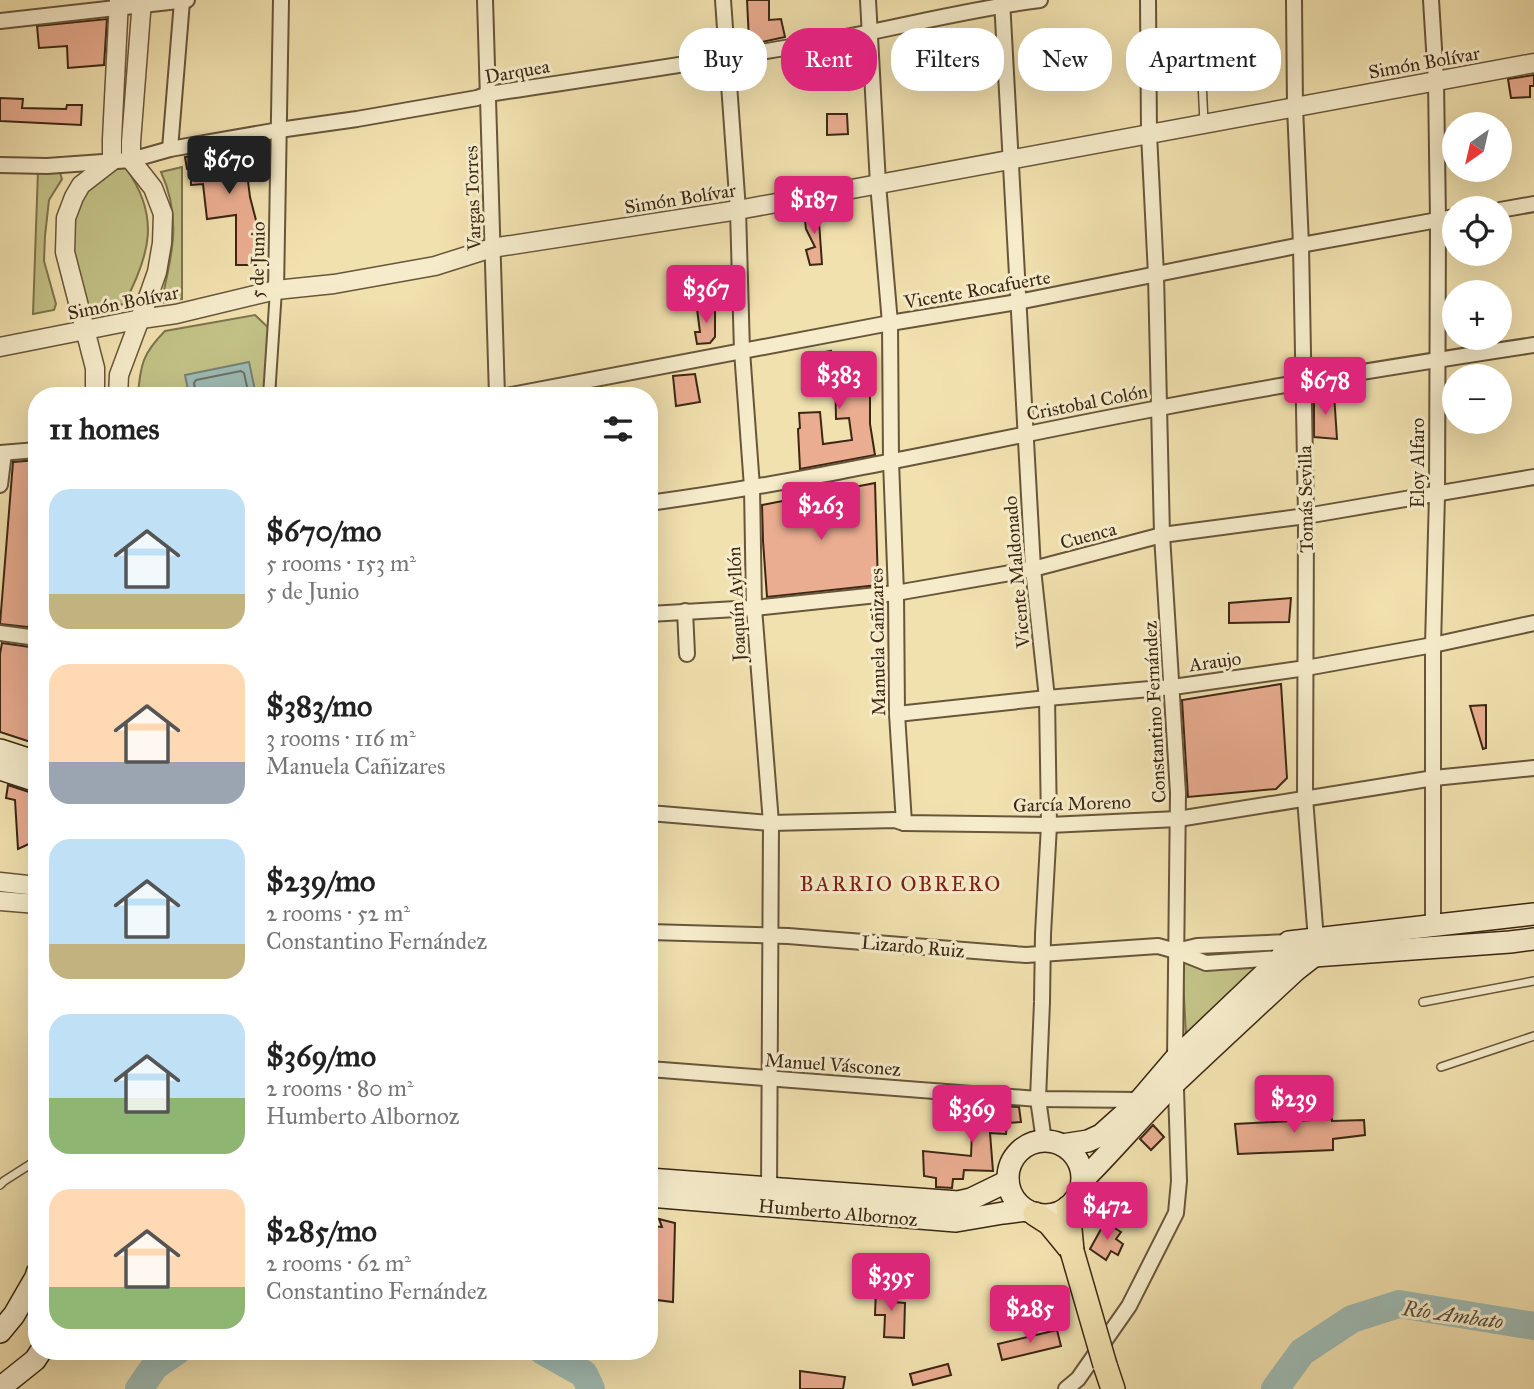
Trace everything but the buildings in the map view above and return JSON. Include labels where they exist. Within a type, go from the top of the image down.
[{"type":"main road","points":[[0,750],[28,759]]},
{"type":"main road","points":[[0,769],[28,778]]},
{"type":"main road","name":"Lizardo Ruiz","points":[[1315,948],[1433,926],[1534,914]]},
{"type":"main road","name":"Lizardo Ruiz","points":[[1285,950],[1534,939]]},
{"type":"main road","points":[[1083,1180],[1176,1082],[1296,970],[1315,948]]},
{"type":"main road","points":[[1072,1251],[1049,1223],[1017,1202],[1008,1181],[1014,1158],[1022,1149],[1032,1144],[1088,1141],[1101,1135],[1140,1100],[1175,1059],[1285,950]]},
{"type":"main road","points":[[1030,1212],[1046,1216],[1057,1214],[1068,1208],[1081,1191],[1083,1180],[1077,1159],[1071,1151],[1053,1143]]},
{"type":"main road","name":"Humberto Albornoz","points":[[658,1180],[956,1221],[1030,1212]]},
{"type":"main road","name":"Humberto Albornoz","points":[[658,1196],[958,1202],[971,1199],[1008,1181]]},
{"type":"main road","points":[[1068,1208],[1072,1251],[1113,1389]]},
{"type":"main road","points":[[0,1332],[28,1291]]},
{"type":"main road","points":[[0,1388],[35,1360]]},
{"type":"street","points":[[0,22],[119,4],[187,0]]},
{"type":"street","name":"5 de Junio","points":[[270,387],[276,290],[281,0]]},
{"type":"street","name":"Vargas Torres","points":[[485,0],[497,387]]},
{"type":"street","name":"Joaquín Ayllón","points":[[723,0],[725,28]]},
{"type":"street","name":"Manuela Cañizares","points":[[868,0],[870,28]]},
{"type":"street","name":"Darquea","points":[[877,30],[1002,2],[1040,0]]},
{"type":"street","name":"Constantino Fernández","points":[[1066,1389],[1077,1379],[1129,1306],[1176,1213],[1179,1181],[1175,1059],[1178,793],[1162,535],[1156,275],[1149,134],[1148,0]]},
{"type":"street","name":"Tomás Sevilla","points":[[1294,0],[1294,107],[1301,245],[1306,516],[1305,798],[1315,948]]},
{"type":"street","name":"Eloy Alfaro","points":[[1431,0],[1436,81],[1437,220],[1433,926]]},
{"type":"street","points":[[170,149],[181,1]]},
{"type":"street","points":[[118,387],[119,375],[157,272],[162,243],[163,214],[153,188],[131,160],[142,2]]},
{"type":"street","name":"Vicente Maldonado","points":[[1002,2],[1033,569],[1048,698],[1049,825],[1038,1098],[1053,1143]]},
{"type":"street","points":[[95,387],[95,368],[65,252],[66,218],[81,185],[112,161],[119,4]]},
{"type":"street","name":"Simón Bolívar","points":[[0,347],[176,314],[276,290],[334,284],[435,266],[492,248],[738,210],[1534,63]]},
{"type":"street","name":"Darquea","points":[[0,165],[47,166],[131,160],[170,149],[279,130],[357,119],[488,94],[679,65]]},
{"type":"street","name":"Joaquín Ayllón","points":[[729,91],[738,210],[754,608],[771,823],[768,1197]]},
{"type":"street","name":"Manuela Cañizares","points":[[873,91],[890,323],[897,714],[904,823]]},
{"type":"street","points":[[1512,208],[1534,204]]},
{"type":"street","name":"Vicente Rocafuerte","points":[[553,387],[890,323],[1018,302],[1442,219]]},
{"type":"street","name":"Cristobal Colón","points":[[658,502],[891,461],[1160,408],[1437,359],[1534,345]]},
{"type":"street","points":[[0,485],[2,453],[28,451]]},
{"type":"street","name":"Cuenca","points":[[658,613],[754,608],[896,593],[1033,569],[1162,535],[1306,516],[1534,477]]},
{"type":"street","points":[[685,611],[687,654]]},
{"type":"street","name":"Araujo","points":[[897,714],[1173,687],[1306,668],[1534,623]]},
{"type":"street","points":[[0,633],[28,637]]},
{"type":"street","name":"García Moreno","points":[[658,814],[771,823],[895,820],[904,823],[1049,825],[1178,819],[1434,778],[1534,768]]},
{"type":"street","points":[[0,882],[28,885]]},
{"type":"street","points":[[0,901],[28,903]]},
{"type":"street","name":"Lizardo Ruiz","points":[[658,932],[771,936],[1026,956],[1158,946],[1206,963],[1285,950]]},
{"type":"street","name":"Manuel Vásconez","points":[[658,1070],[1038,1098],[1140,1100]]},
{"type":"lane","points":[[1202,91],[1203,124]]},
{"type":"lane","points":[[1423,1002],[1534,981]]},
{"type":"lane","points":[[1441,1067],[1534,1035]]},
{"type":"lane","points":[[0,1185],[28,1166]]},
{"type":"shaded area","points":[[125,167],[144,202],[148,236],[145,252],[124,304],[86,310],[65,269],[77,188],[94,168]]},
{"type":"shaded area","points":[[182,167],[182,299],[161,303],[169,269],[173,221],[161,172]]},
{"type":"shaded area","points":[[38,170],[59,170],[62,179],[49,200],[45,236],[44,261],[56,304],[54,310],[33,314]]},
{"type":"shaded area","points":[[255,315],[275,334],[276,387],[139,387],[144,360],[165,331]]},
{"type":"shaded area","points":[[1182,961],[1263,962],[1186,1035]]},
{"type":"water","points":[[249,362],[254,387],[187,387],[185,375]]},
{"type":"waterway","name":"Río Ambato","points":[[1275,1389],[1302,1352],[1352,1319],[1399,1304],[1534,1326]]},
{"type":"waterway","name":"Río Ambato","points":[[139,1389],[155,1366],[164,1360]]},
{"type":"waterway","name":"Río Ambato","points":[[559,1360],[584,1374],[591,1389]]},
{"type":"district","name":"BARRIO OBRERO","points":[[901,884]]}]
